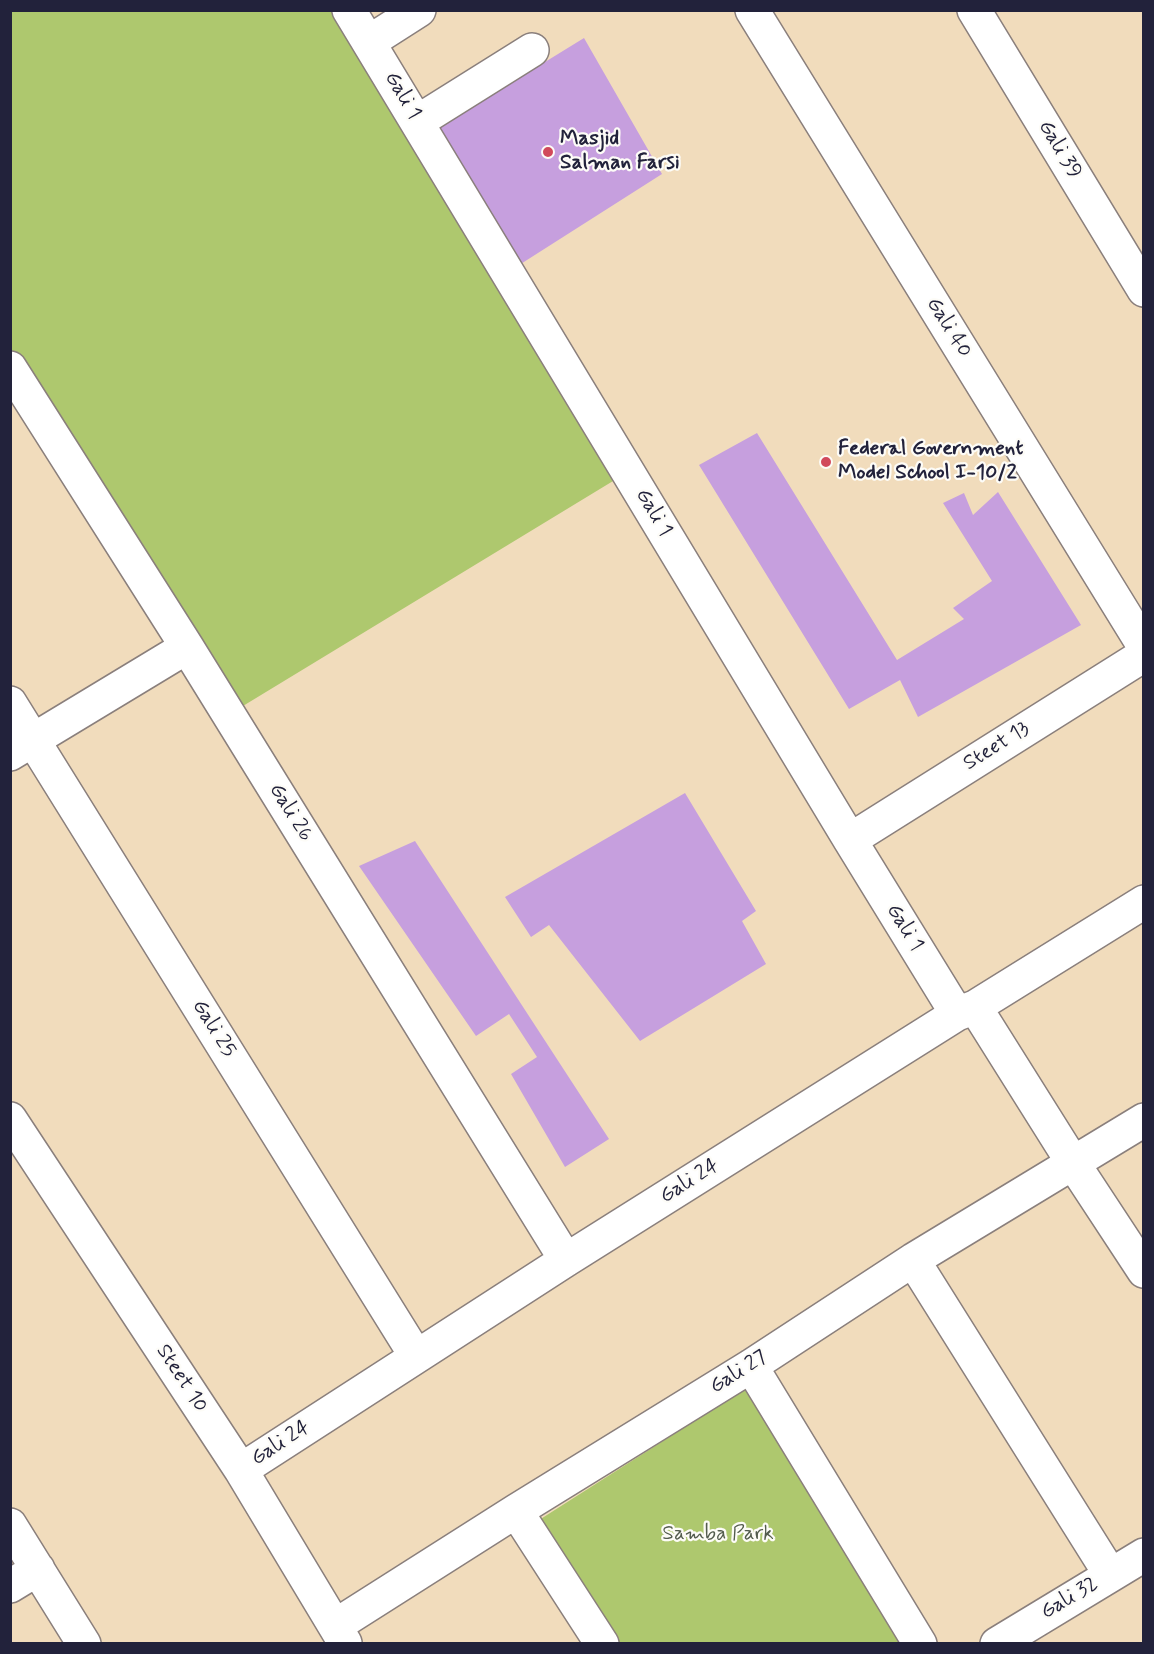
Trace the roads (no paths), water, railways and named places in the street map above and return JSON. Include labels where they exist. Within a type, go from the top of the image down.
[{"type":"street","name":"Gali 1","points":[[350,10],[850,840],[1073,1163],[1143,1271]]},
{"type":"street","points":[[369,42],[419,10]]},
{"type":"street","name":"Gali 40","points":[[752,10],[1143,646]]},
{"type":"street","name":"Gali 39","points":[[974,10],[1143,290]]},
{"type":"street","points":[[417,122],[532,50]]},
{"type":"street","name":"Gali 26","points":[[10,368],[187,647],[566,1260]]},
{"type":"street","points":[[22,747],[187,647]]},
{"type":"street","name":"Steet 13","points":[[850,840],[1143,654]]},
{"type":"street","name":"Gali 25","points":[[10,703],[22,747],[416,1356]]},
{"type":"street","name":"Gali 24","points":[[241,1470],[566,1260],[1143,902]]},
{"type":"street","name":"Steet 10","points":[[10,1119],[241,1470],[340,1635]]},
{"type":"street","name":"Gali 27","points":[[340,1635],[516,1511],[751,1366],[913,1260],[1143,1120]]},
{"type":"street","points":[[913,1260],[1110,1574]]},
{"type":"street","points":[[751,1366],[920,1644]]},
{"type":"street","points":[[516,1511],[602,1644]]},
{"type":"street","points":[[10,1525],[84,1644]]},
{"type":"street","name":"Gali 32","points":[[997,1644],[1143,1555]]},
{"type":"street","points":[[10,1586],[38,1569]]},
{"type":"place","name":"Masjid Salman Farsi","points":[[548,152]]},
{"type":"place","name":"Federal Government Model School I-10/2","points":[[826,462]]},
{"type":"park label","name":"Samba Park","points":[[718,1535]]}]
